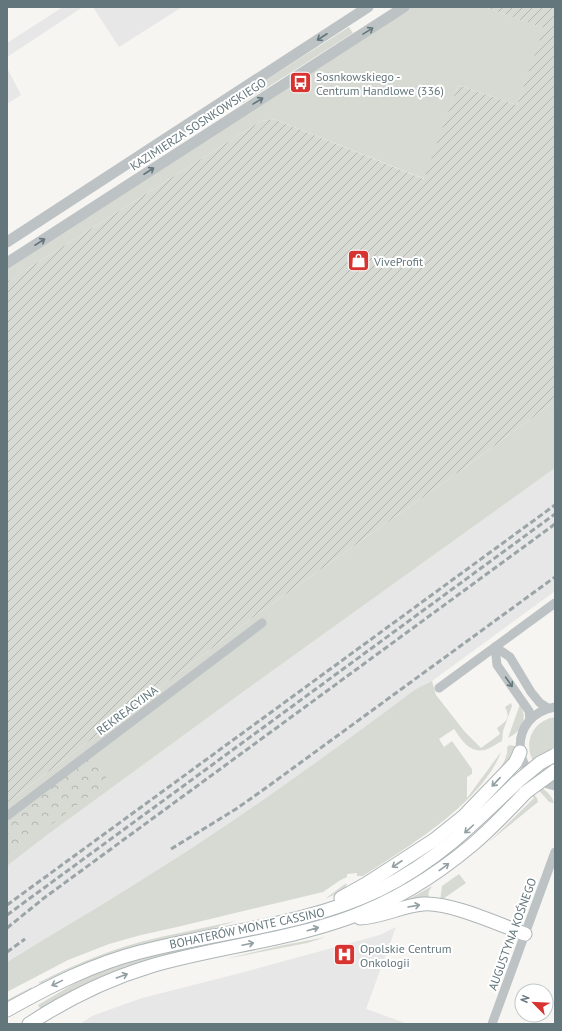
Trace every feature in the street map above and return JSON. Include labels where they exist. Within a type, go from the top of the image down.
[{"type":"main road","points":[[319,913],[326,907],[366,884],[440,835],[464,816],[514,763],[520,752]]},
{"type":"main road","name":"BOHATERÓW MONTE CASSINO","points":[[20,1002],[78,973],[120,957],[176,943],[274,924],[319,913],[358,899],[380,889],[434,857],[462,835],[517,782],[540,763],[555,755]]},
{"type":"main road","name":"BOHATERÓW MONTE CASSINO","points":[[86,992],[113,979],[152,966],[307,931],[348,918],[401,894],[432,875],[472,845],[526,792],[555,771]]},
{"type":"main road","points":[[348,918],[372,917],[423,904],[452,908],[525,934]]},
{"type":"main road","points":[[29,1024],[53,1009],[86,992]]},
{"type":"main road","points":[[45,1024],[86,992]]},
{"type":"main road","points":[[7,1010],[20,1002]]},
{"type":"main road","points":[[7,1015],[20,1002]]},
{"type":"street","name":"KAZIMIERZA SOSNKOWSKIEGO","points":[[7,242],[368,7]]},
{"type":"street","name":"KAZIMIERZA SOSNKOWSKIEGO","points":[[7,263],[404,7]]},
{"type":"street","points":[[439,688],[555,603]]},
{"type":"street","name":"REKREACYJNA","points":[[7,816],[262,623]]},
{"type":"street","points":[[495,647],[510,657],[531,692],[540,703],[552,708]]},
{"type":"street","points":[[495,647],[497,665],[529,711],[530,720]]},
{"type":"street","points":[[552,708],[538,713],[530,720],[522,735],[520,752],[524,764],[531,774],[542,782],[555,787]]},
{"type":"street","name":"AUGUSTYNA KOŚNEGO","points":[[492,1024],[555,852]]},
{"type":"shaded area","points":[[63,7],[83,7],[7,57],[7,43]]},
{"type":"shaded area","points":[[93,7],[182,7],[119,47]]},
{"type":"shaded area","points":[[7,68],[21,95],[7,104]]},
{"type":"shaded area","points":[[555,468],[555,591],[432,681],[416,690],[302,773],[214,834],[138,883],[7,962],[7,866],[47,835],[247,689]]},
{"type":"shaded area","name":"Opolskie Centrum Onkologii","points":[[396,927],[366,1009],[408,1024],[80,1024],[92,1016],[142,998],[380,935]]},
{"type":"green space","points":[[404,7],[484,7],[545,28],[517,105],[458,85],[425,179],[274,119],[261,121],[7,282],[7,263]]},
{"type":"green space","points":[[484,7],[555,7],[555,401],[460,471],[252,618],[7,803],[7,282],[261,121],[274,119],[424,179],[458,85],[517,105],[544,28]]},
{"type":"green space","points":[[349,27],[353,33],[243,103],[239,97]]},
{"type":"green space","points":[[555,401],[555,468],[247,689],[47,835],[7,866],[7,803],[252,618],[460,471]]},
{"type":"green space","points":[[432,681],[436,695],[465,732],[481,748],[500,734],[497,728],[507,719],[508,714],[505,707],[511,703],[512,706],[503,731],[502,741],[488,749],[479,750],[470,747],[463,741],[454,729],[439,739],[444,747],[452,741],[472,769],[472,774],[467,777],[467,798],[501,752],[491,771],[477,789],[441,823],[421,838],[363,876],[357,876],[357,873],[347,874],[347,877],[323,892],[109,944],[68,960],[7,992],[7,962],[188,851],[315,763],[416,689]]},
{"type":"green space","points":[[520,704],[524,715],[523,724],[517,732],[508,738]]},
{"type":"green space","points":[[555,717],[555,777],[544,772],[536,765],[531,756],[529,746],[535,728],[544,721]]},
{"type":"green space","points":[[510,745],[515,746],[516,752],[492,780],[506,756],[507,747]]},
{"type":"green space","points":[[93,756],[98,756],[101,758],[106,776],[106,783],[7,858],[7,816]]},
{"type":"green space","points":[[519,763],[527,776],[547,792],[554,803],[549,802],[528,779],[517,764]]},
{"type":"green space","points":[[515,774],[537,798],[538,802],[489,842],[534,798],[513,776]]},
{"type":"green space","points":[[451,851],[453,853],[406,885],[376,900],[320,922],[253,938],[41,1010],[38,1005],[87,976],[135,959],[274,929],[438,861]]},
{"type":"green space","points":[[459,874],[466,883],[440,901],[442,886]]},
{"type":"green space","points":[[347,884],[344,890],[326,898]]},
{"type":"green space","points":[[432,886],[429,891],[428,901],[400,904]]},
{"type":"green space","points":[[236,921],[43,984],[38,983],[114,950],[164,936]]},
{"type":"green space","points":[[326,937],[307,943],[225,959],[279,946]]},
{"type":"green space","points":[[32,987],[30,990],[7,1003],[7,1000]]},
{"type":"railway","points":[[7,905],[555,505]]},
{"type":"railway","points":[[7,915],[555,514]]},
{"type":"railway","points":[[7,928],[44,898],[555,524]]},
{"type":"railway","points":[[171,849],[236,809],[263,790],[555,577]]},
{"type":"railway","points":[[7,952],[25,939]]},
{"type":"place","name":"Sosnkowskiego - Centrum Handlowe (336)","points":[[300,83]]},
{"type":"place","name":"ViveProfit","points":[[358,261]]},
{"type":"place","name":"Opolskie Centrum Onkologii","points":[[345,955]]}]
